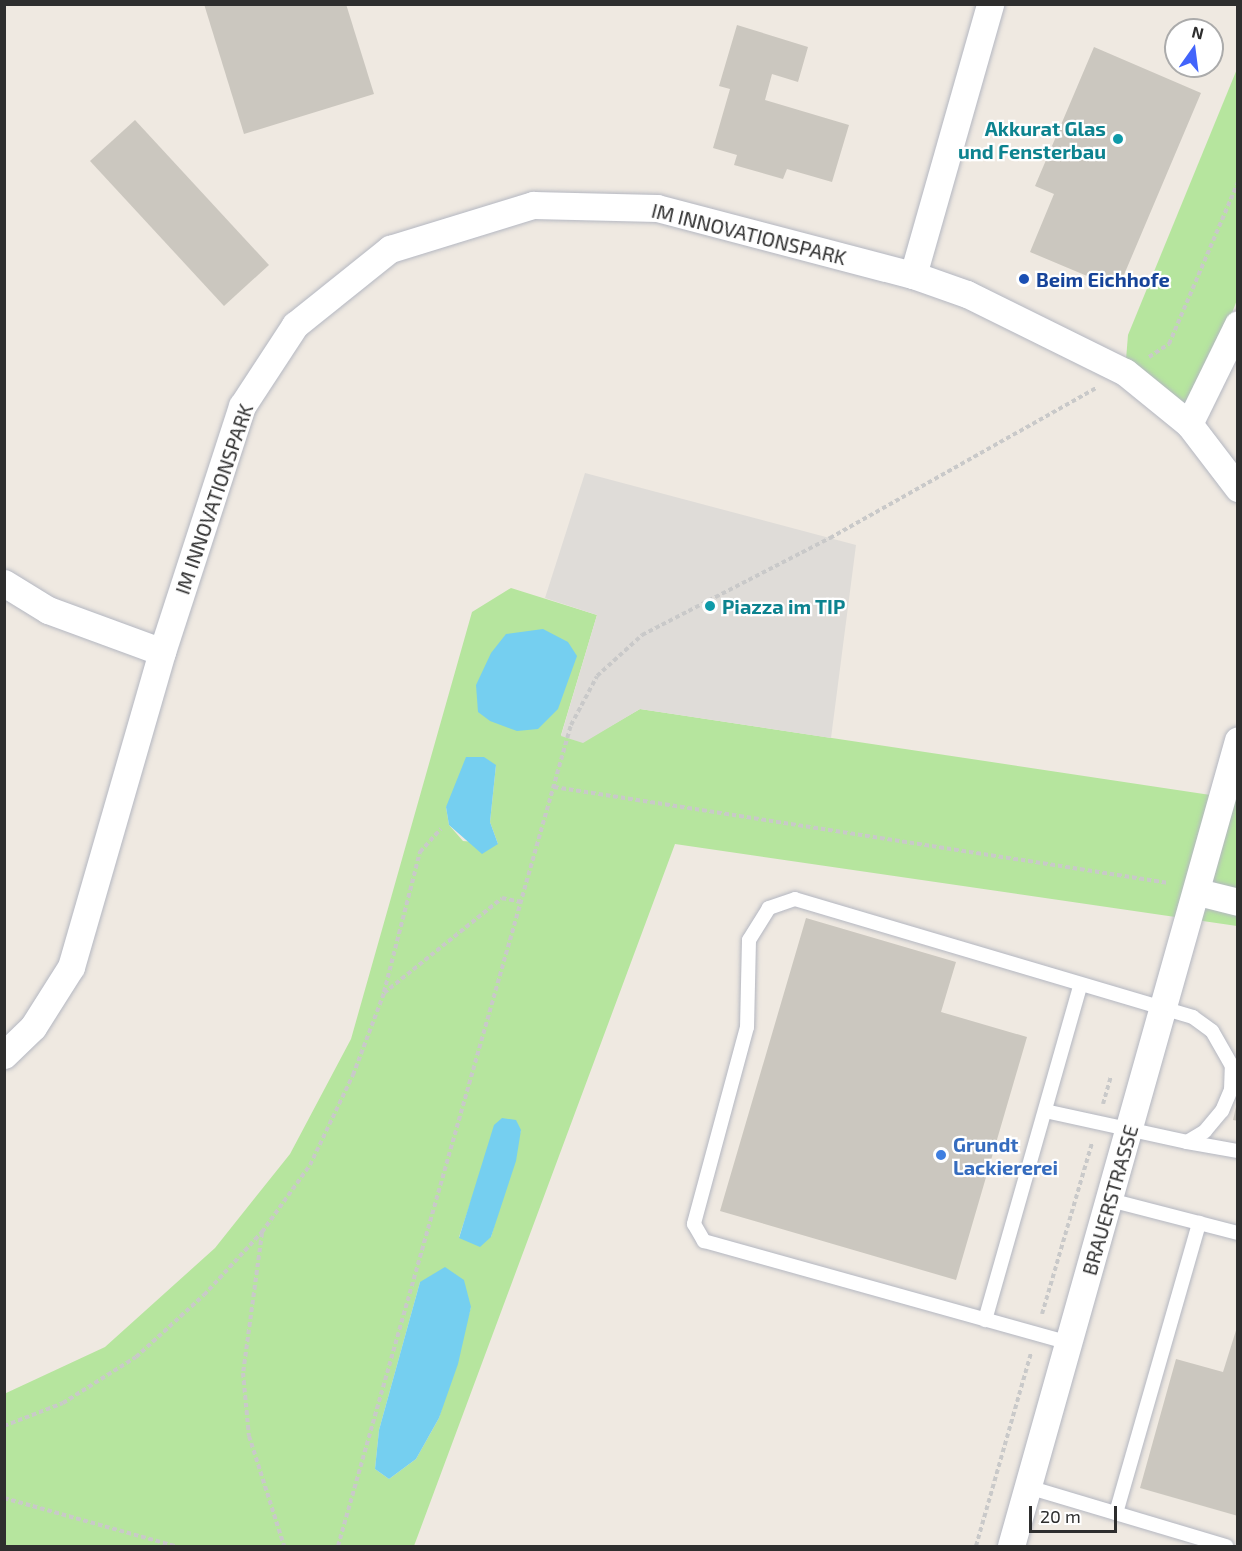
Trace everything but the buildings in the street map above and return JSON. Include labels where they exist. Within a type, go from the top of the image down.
[{"type":"street","points":[[913,275],[990,4]]},
{"type":"street","name":"IM INNOVATIONSPARK","points":[[4,1055],[33,1027],[71,968],[162,652],[242,406],[295,325],[390,249],[533,205],[657,208],[913,275],[967,294],[1125,372],[1189,424],[1237,487]]},
{"type":"street","points":[[1189,424],[1238,324]]},
{"type":"street","points":[[4,582],[48,610],[162,652]]},
{"type":"street","points":[[1238,740],[1198,892],[1238,902]]},
{"type":"street","name":"BRAUERSTRASSE","points":[[1011,1546],[1198,892]]},
{"type":"lane","points":[[1069,1343],[704,1241],[694,1224],[747,1027],[749,940],[769,908],[795,898],[1193,1017],[1212,1031],[1232,1066],[1231,1090],[1222,1111],[1205,1131],[1187,1142]]},
{"type":"lane","points":[[985,1320],[1081,984]]},
{"type":"lane","points":[[1045,1111],[1130,1131],[1238,1151]]},
{"type":"lane","points":[[1110,1200],[1238,1233]]},
{"type":"lane","points":[[1116,1513],[1198,1223]]},
{"type":"lane","points":[[1028,1487],[1226,1546]]},
{"type":"path","points":[[338,1546],[571,725],[597,676],[642,635],[830,538],[1125,372],[1169,344],[1238,182]]},
{"type":"path","points":[[554,787],[1166,882],[1198,892]]},
{"type":"path","points":[[4,1426],[63,1403],[136,1356],[262,1232],[310,1165],[353,1075],[384,993],[420,852],[441,829]]},
{"type":"path","points":[[1163,893],[1169,872]]},
{"type":"path","points":[[384,993],[502,898],[521,902]]},
{"type":"path","points":[[976,1546],[1113,1067]]},
{"type":"path","points":[[262,1232],[248,1306],[243,1373],[249,1436],[284,1546]]},
{"type":"path","points":[[4,1498],[175,1546]]},
{"type":"green space","points":[[1237,69],[1237,300],[1189,424],[1125,372],[1128,335]]},
{"type":"green space","points":[[511,588],[597,615],[561,735],[583,742],[640,709],[1237,799],[1237,926],[675,844],[414,1546],[5,1546],[4,1394],[105,1347],[215,1248],[290,1154],[351,1039],[472,612]],"holes":[[[496,765],[490,822],[498,844],[463,841],[449,825],[446,807]],[[521,1130],[491,1237],[459,1237],[484,1162]],[[420,1282],[471,1307],[439,1418],[416,1459],[389,1479],[375,1469],[379,1430]]]},
{"type":"shaded area","name":"Piazza im TIP","points":[[585,473],[856,545],[831,738],[640,709],[583,743],[561,736],[597,615],[545,598]]},
{"type":"water","points":[[543,629],[568,642],[577,656],[558,709],[538,729],[517,731],[490,721],[478,712],[476,685],[491,653],[506,634]]},
{"type":"water","points":[[466,757],[484,757],[496,765],[490,822],[498,844],[482,854],[449,825],[446,807]]},
{"type":"water","points":[[502,1118],[516,1120],[521,1130],[516,1161],[491,1237],[480,1247],[459,1238],[494,1125]]},
{"type":"water","points":[[445,1267],[464,1280],[471,1307],[458,1364],[439,1418],[416,1459],[389,1479],[375,1469],[379,1430],[420,1282]]},
{"type":"place","name":"Akkurat Glas und Fensterbau","points":[[1118,139]]},
{"type":"place","name":"Beim Eichhofe","points":[[1024,279]]},
{"type":"place","name":"Piazza im TIP","points":[[710,606]]},
{"type":"place","name":"Grundt Lackiererei","points":[[941,1155]]}]
